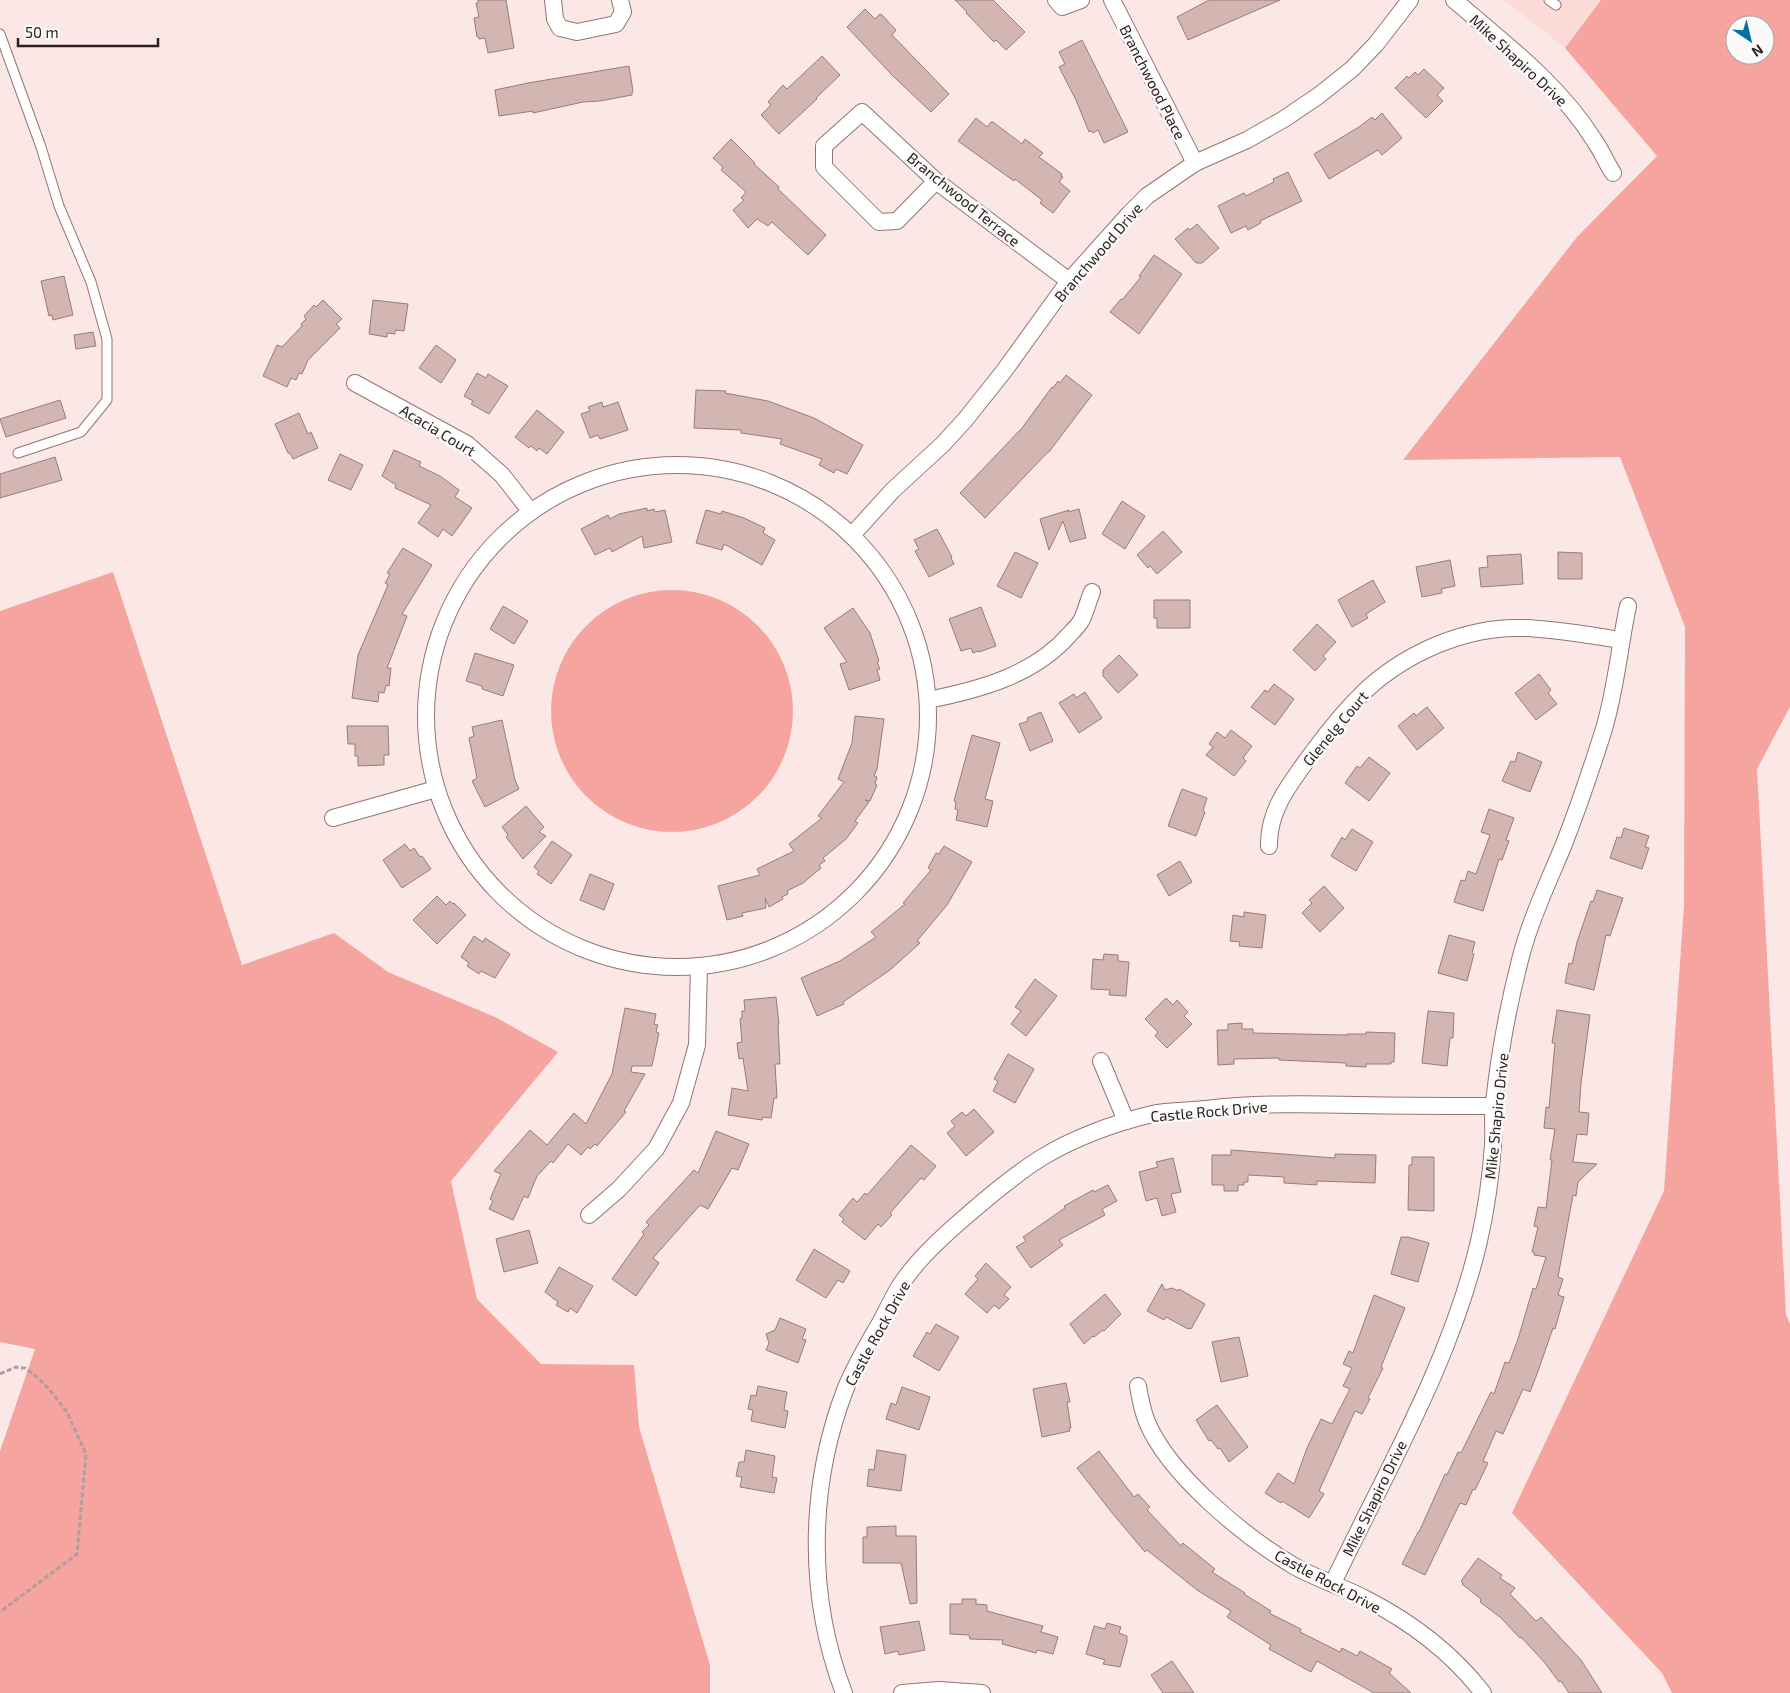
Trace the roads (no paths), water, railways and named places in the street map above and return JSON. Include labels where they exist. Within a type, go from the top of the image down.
[{"type":"street","points":[[553,0],[556,20],[560,28],[577,32],[616,24],[622,12],[620,0]]},
{"type":"street","points":[[1056,0],[1062,7],[1081,0]]},
{"type":"street","name":"Branchwood Place","points":[[1112,0],[1195,163]]},
{"type":"street","name":"Branchwood Drive","points":[[852,535],[893,490],[943,444],[965,420],[1004,372],[1069,281],[1119,224],[1147,196],[1195,163],[1247,140],[1284,119],[1318,96],[1352,69],[1370,51],[1410,0]]},
{"type":"street","name":"Mike Shapiro Drive","points":[[1454,0],[1547,82],[1594,139],[1612,173]]},
{"type":"street","name":"Branchwood Terrace","points":[[936,181],[898,221],[880,222],[824,167],[824,146],[862,112],[936,181],[1069,281]]},
{"type":"street","name":"Acacia Court","points":[[355,383],[467,444],[502,474],[530,512]]},
{"type":"street","points":[[668,465],[697,465],[725,469],[758,478],[791,492],[852,535],[882,570],[905,610],[922,658],[928,700],[928,727],[925,752],[918,784],[907,815],[884,857],[860,887],[833,912],[811,928],[785,942],[739,959],[698,966],[652,966],[615,959],[570,943],[546,931],[516,910],[491,886],[466,854],[448,822],[436,789],[428,754],[425,720],[428,682],[437,642],[453,602],[466,580],[488,551],[530,512],[576,486],[599,477],[645,467],[668,465]]},
{"type":"street","points":[[928,700],[955,695],[1000,681],[1046,657],[1059,647],[1080,622],[1092,592]]},
{"type":"street","name":"Mike Shapiro Drive","points":[[1333,1583],[1439,1361],[1469,1278],[1484,1216],[1493,1144],[1493,1106],[1511,997],[1520,959],[1539,903],[1581,797],[1604,731],[1614,690],[1628,606]]},
{"type":"street","name":"Glenelg Court","points":[[1269,846],[1272,819],[1286,788],[1325,735],[1350,707],[1378,680],[1404,662],[1444,642],[1466,635],[1521,627],[1561,630],[1621,640]]},
{"type":"street","points":[[333,818],[436,789]]},
{"type":"street","points":[[590,1215],[619,1189],[656,1149],[681,1103],[697,1045],[698,966]]},
{"type":"street","points":[[1101,1061],[1126,1121]]},
{"type":"street","name":"Castle Rock Drive","points":[[844,1693],[835,1671],[820,1605],[816,1543],[824,1465],[845,1390],[861,1356],[904,1280],[943,1236],[994,1192],[1042,1158],[1126,1121],[1156,1113],[1241,1105],[1493,1106]]},
{"type":"street","name":"Castle Rock Drive","points":[[1138,1386],[1140,1403],[1155,1438],[1187,1479],[1222,1513],[1257,1542],[1295,1566],[1367,1600],[1404,1621],[1457,1662],[1483,1693]]},
{"type":"street","points":[[902,1693],[939,1690],[982,1693]]},
{"type":"lane","points":[[0,34],[60,206],[91,282],[107,339],[107,400],[81,432],[18,453]]}]
